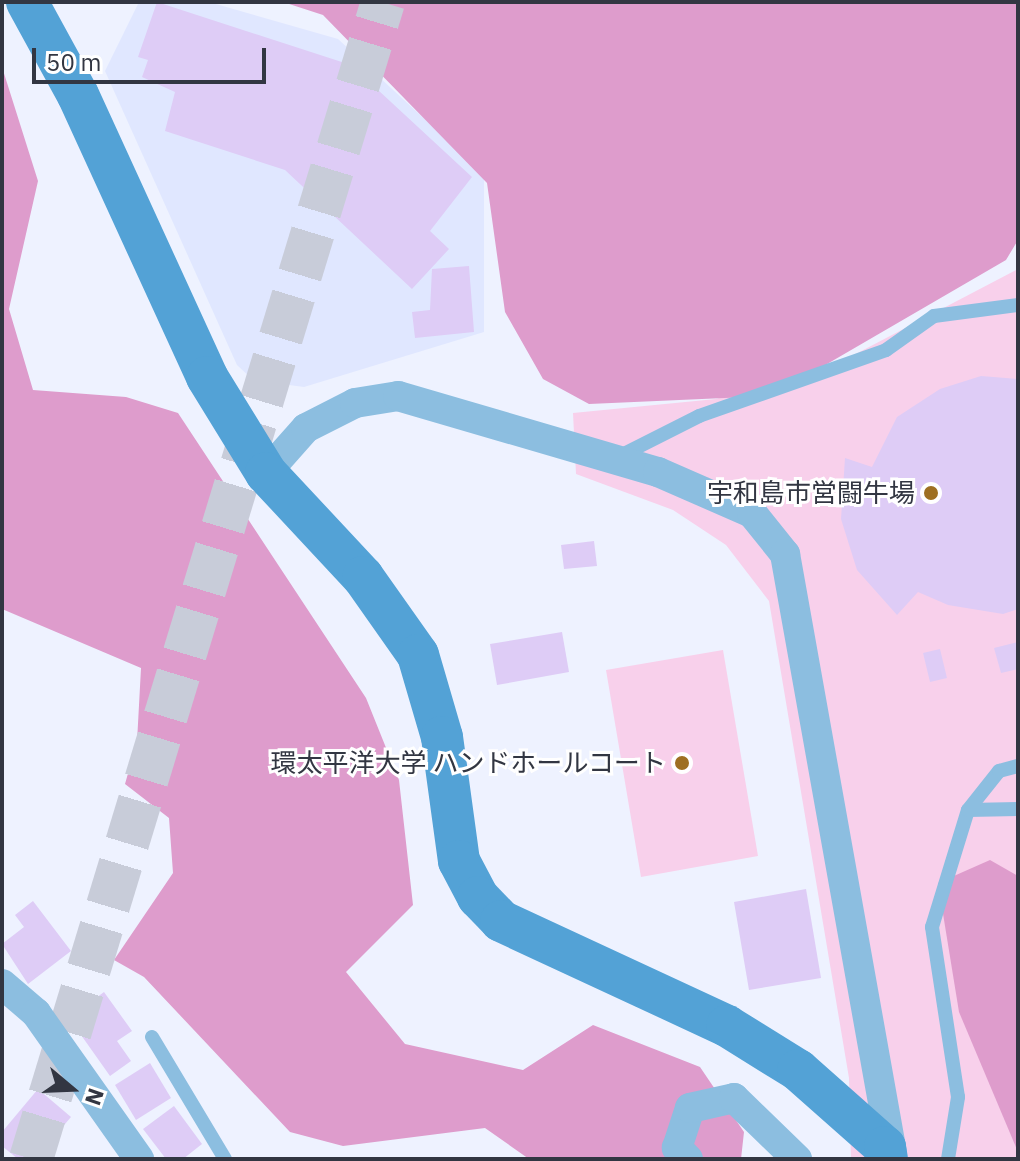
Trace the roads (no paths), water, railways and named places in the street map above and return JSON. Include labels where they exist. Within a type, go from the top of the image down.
[{"type":"street","points":[[27,2],[78,95],[207,377],[266,473],[363,577],[418,655],[442,737],[459,861],[478,897],[501,921],[727,1026],[798,1070],[891,1155]]},
{"type":"street","points":[[266,473],[306,428],[355,403],[398,396],[614,459],[752,513],[785,554],[891,1155]]},
{"type":"street","points":[[2,984],[36,1013],[139,1159]]},
{"type":"street","points":[[688,1159],[677,1148],[690,1108],[734,1098],[797,1159]]},
{"type":"lane","points":[[614,459],[699,416],[886,350],[934,316],[1018,305]]},
{"type":"lane","points":[[948,1159],[958,1097],[932,927],[968,810],[999,771],[1018,766]]},
{"type":"lane","points":[[968,810],[1018,809]]},
{"type":"lane","points":[[152,1037],[225,1159]]},
{"type":"tunnel","points":[[31,1159],[383,2]]},
{"type":"place","name":"宇和島市営闘牛場","points":[[931,493]]},
{"type":"place","name":"環太平洋大学 ハンドホールコート","points":[[682,763]]}]
